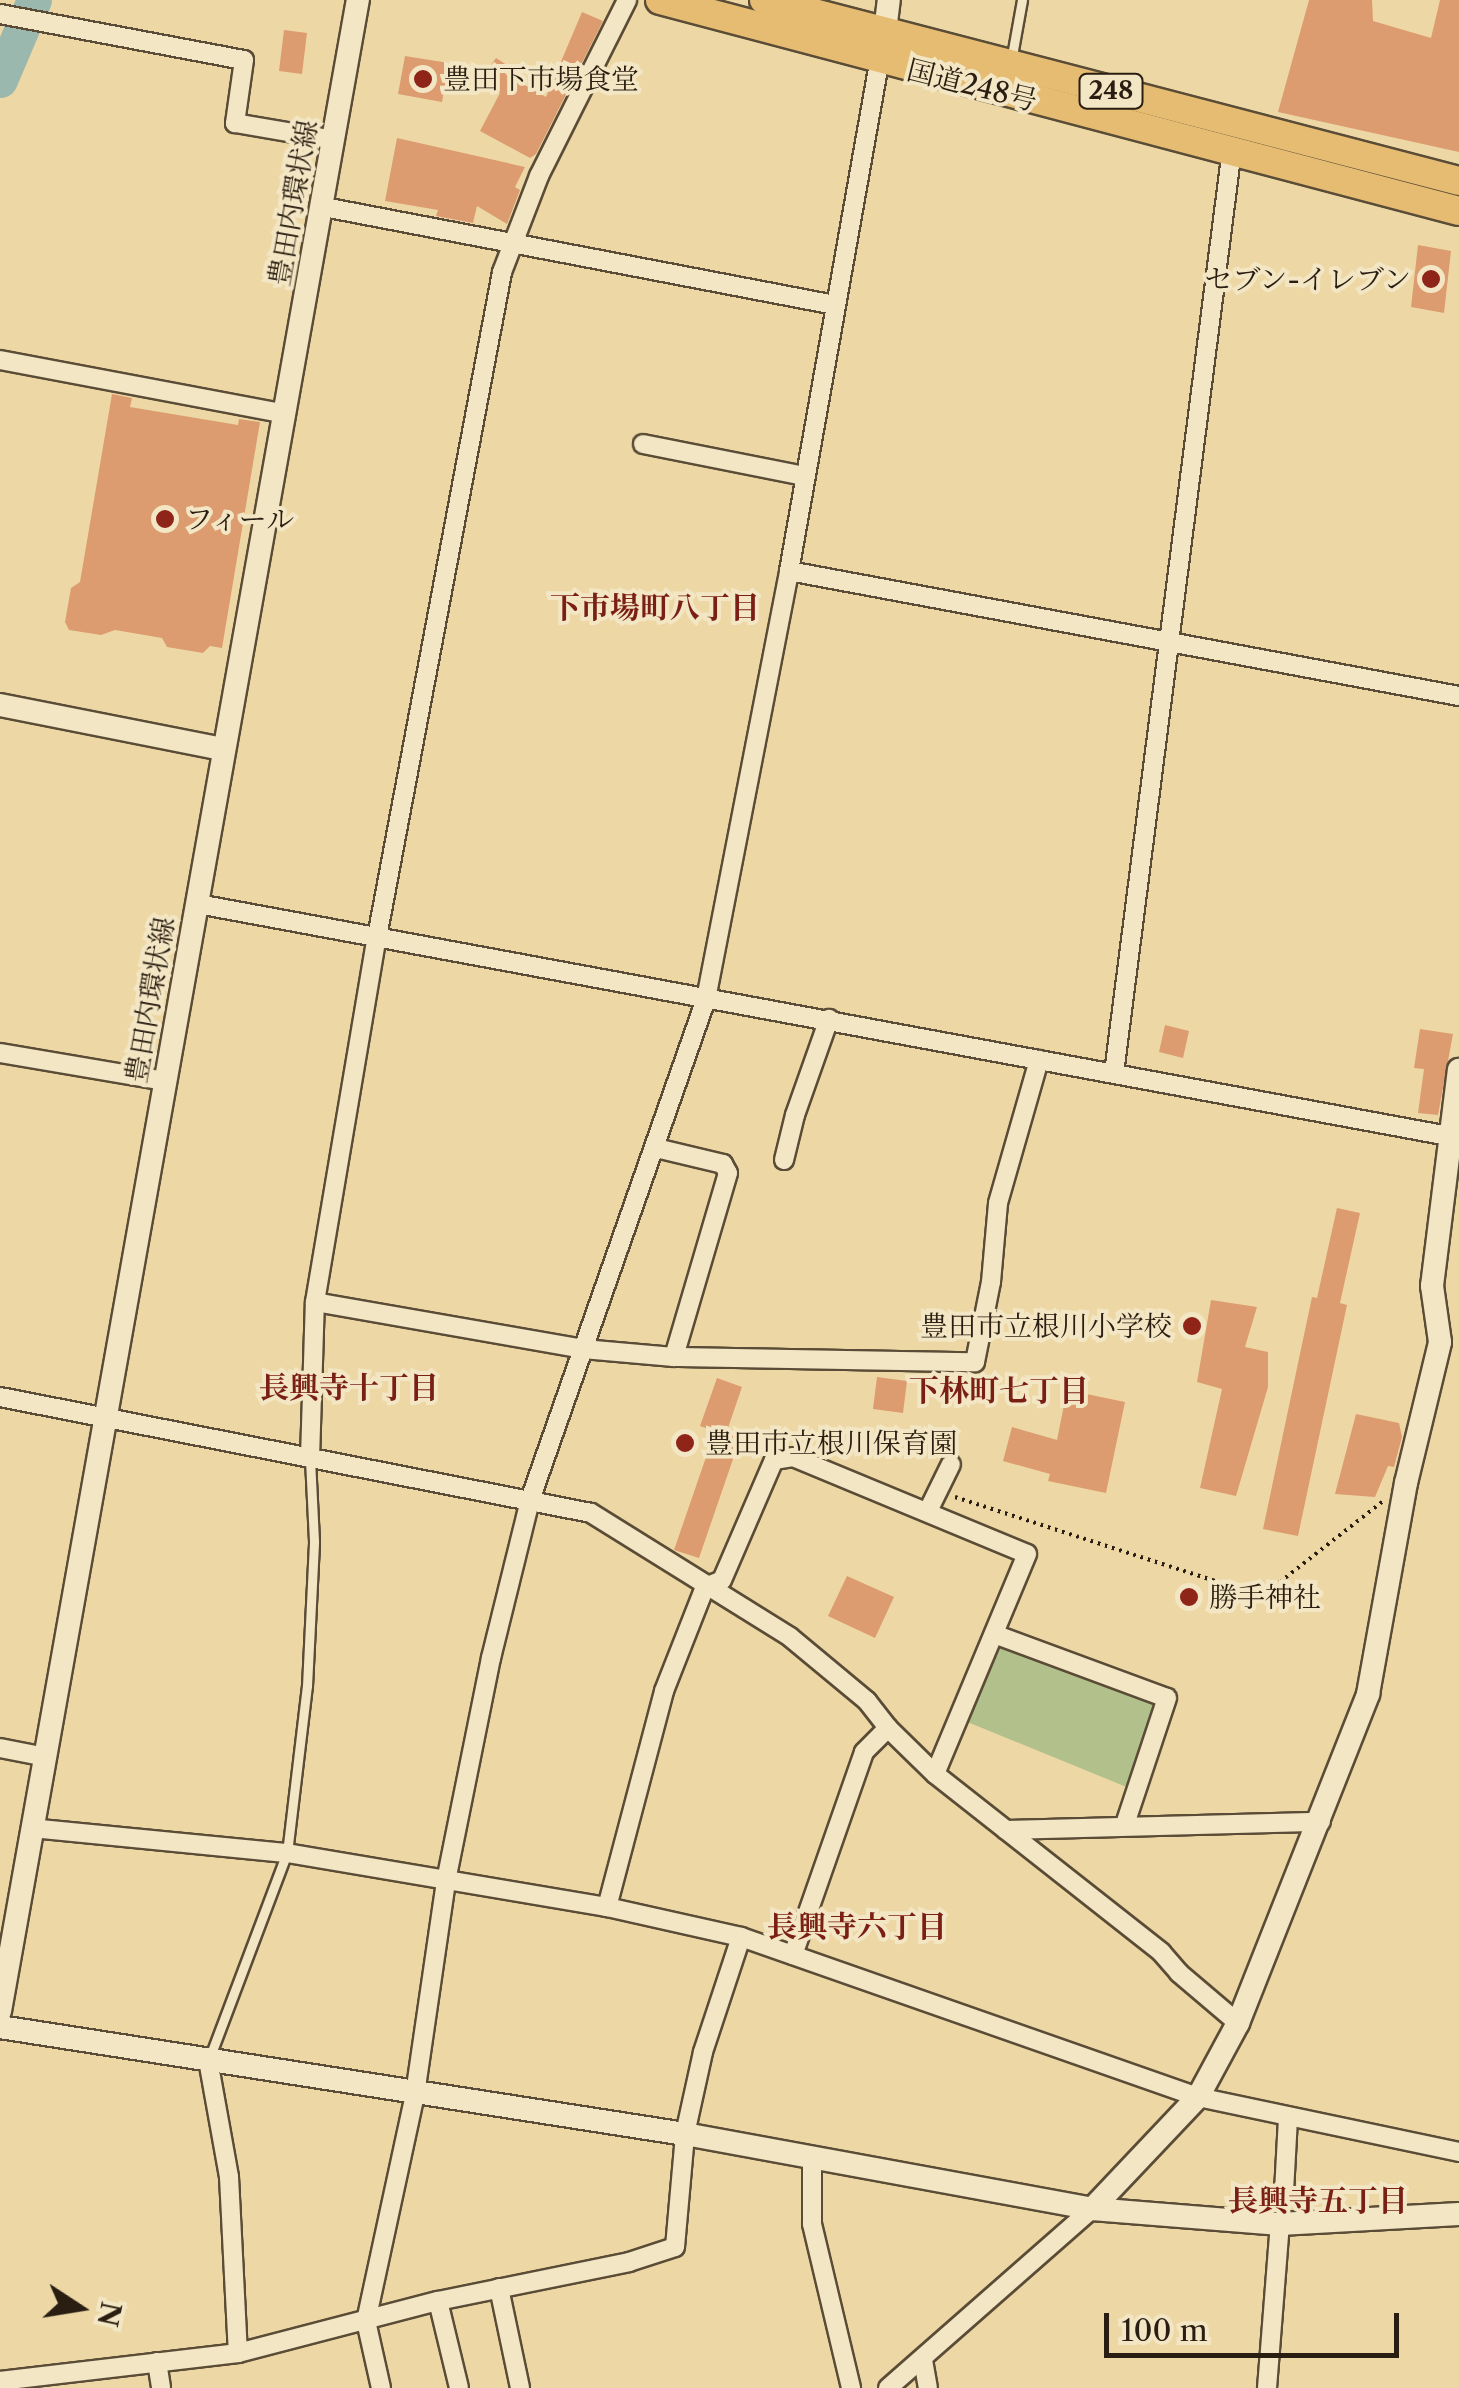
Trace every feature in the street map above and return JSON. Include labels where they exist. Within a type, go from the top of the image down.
[{"type":"highway","name":"国道248号","points":[[660,0],[880,62],[1232,149],[1459,211]]},
{"type":"highway","name":"国道248号","points":[[764,0],[1459,180]]},
{"type":"street","name":"豊田内環状線","points":[[0,2010],[358,0]]},
{"type":"street","points":[[310,1458],[315,1302],[377,937],[502,272],[539,176],[628,0]]},
{"type":"street","points":[[381,2388],[366,2322],[416,2094],[446,1881],[492,1658],[530,1500],[706,999],[789,571],[890,0]]},
{"type":"street","points":[[5,15],[244,60],[235,122],[334,140]]},
{"type":"street","points":[[1114,1074],[1232,149]]},
{"type":"street","points":[[324,207],[835,305]]},
{"type":"street","points":[[0,360],[286,414]]},
{"type":"street","points":[[643,444],[805,476]]},
{"type":"street","points":[[789,571],[1459,696]]},
{"type":"street","points":[[0,705],[222,748]]},
{"type":"street","points":[[198,904],[1455,1136]]},
{"type":"street","points":[[784,1160],[794,1115],[829,1020]]},
{"type":"street","points":[[0,1053],[166,1082]]},
{"type":"street","points":[[315,1302],[583,1349],[674,1357],[975,1362],[991,1282],[998,1203],[1039,1060]]},
{"type":"street","points":[[888,2388],[1092,2209],[1198,2098],[1238,2023],[1368,1694],[1406,1483],[1450,1338],[1432,1286],[1455,1136],[1459,1070]]},
{"type":"street","points":[[656,1148],[723,1164],[728,1173],[674,1357]]},
{"type":"street","points":[[0,1398],[591,1513],[790,1637],[867,1700],[888,1728],[934,1774],[1161,1952],[1179,1973],[1238,2023]]},
{"type":"street","points":[[606,1907],[664,1691],[705,1587],[722,1580],[774,1460],[792,1457],[1026,1554],[934,1774]]},
{"type":"street","points":[[928,1511],[952,1464]]},
{"type":"street","points":[[994,1634],[1167,1698],[1125,1824]]},
{"type":"street","points":[[793,1955],[864,1752],[888,1728]]},
{"type":"street","points":[[0,1748],[46,1758]]},
{"type":"street","points":[[1006,1830],[1320,1822]]},
{"type":"street","points":[[32,1828],[287,1853],[606,1907],[741,1937],[1198,2098],[1459,2152]]},
{"type":"street","points":[[0,2381],[238,2353],[438,2301],[629,2262],[675,2247],[685,2134],[703,2052],[741,1937]]},
{"type":"street","points":[[0,2026],[685,2134],[1092,2209],[1280,2224],[1459,2214]]},
{"type":"street","points":[[208,2060],[229,2177],[238,2353]]},
{"type":"street","points":[[1284,2192],[1288,2118]]},
{"type":"street","points":[[812,2158],[812,2224],[851,2388]]},
{"type":"street","points":[[1267,2388],[1280,2224]]},
{"type":"street","points":[[499,2288],[520,2388]]},
{"type":"street","points":[[438,2301],[458,2388]]},
{"type":"street","points":[[923,2360],[928,2388]]},
{"type":"street","points":[[157,2362],[161,2388]]},
{"type":"lane","points":[[1010,64],[1022,0]]},
{"type":"lane","points":[[208,2060],[287,1853],[307,1686],[314,1542],[310,1458]]},
{"type":"path","points":[[939,1492],[1262,1596],[1406,1483]]},
{"type":"green space","points":[[1003,1645],[1152,1701],[1155,1710],[1129,1788],[965,1721],[995,1648]]},
{"type":"building","points":[[1309,0],[1372,0],[1373,21],[1431,38],[1440,0],[1459,0],[1459,152],[1278,112]]},
{"type":"building","points":[[582,12],[603,21],[536,154],[530,158],[480,131],[500,93],[481,79],[496,58],[510,67],[505,74],[546,97]]},
{"type":"building","points":[[284,30],[307,33],[302,74],[279,71]]},
{"type":"building","name":"豊田下市場食堂","points":[[405,56],[449,63],[442,102],[398,94]]},
{"type":"building","points":[[397,138],[525,167],[515,187],[520,190],[507,224],[477,206],[473,223],[436,216],[438,210],[385,201]]},
{"type":"building","name":"セブン-イレブン","points":[[1418,245],[1451,251],[1444,313],[1411,307]]},
{"type":"building","points":[[112,394],[132,398],[130,407],[238,425],[239,419],[260,422],[222,648],[210,646],[203,653],[167,647],[162,638],[115,630],[101,635],[69,630],[65,622],[71,588],[80,582]]},
{"type":"building","points":[[1165,1025],[1189,1031],[1183,1058],[1159,1052]]},
{"type":"building","points":[[1420,1029],[1453,1034],[1438,1115],[1418,1113],[1424,1069],[1414,1068]]},
{"type":"building","points":[[1337,1208],[1360,1213],[1340,1303],[1347,1305],[1298,1536],[1263,1529],[1312,1297],[1317,1298]]},
{"type":"building","points":[[1211,1300],[1257,1307],[1245,1347],[1268,1352],[1268,1387],[1236,1496],[1200,1488],[1222,1389],[1197,1382]]},
{"type":"building","points":[[877,1377],[907,1381],[903,1413],[873,1409]]},
{"type":"building","points":[[717,1378],[742,1387],[728,1428],[742,1433],[699,1558],[674,1550],[715,1431],[700,1426]]},
{"type":"building","points":[[1067,1390],[1125,1402],[1106,1493],[1048,1481],[1050,1474],[1003,1461],[1012,1427],[1057,1440]]},
{"type":"building","points":[[1356,1414],[1399,1423],[1402,1437],[1394,1467],[1388,1466],[1375,1497],[1335,1494]]},
{"type":"building","points":[[847,1576],[894,1597],[875,1638],[828,1616]]},
{"type":"waterway","points":[[0,80],[34,0]]},
{"type":"place","name":"豊田下市場食堂","points":[[423,79]]},
{"type":"place","name":"セブン-イレブン","points":[[1431,279]]},
{"type":"place","name":"フィール","points":[[165,519]]},
{"type":"place","name":"豊田市立根川小学校","points":[[1192,1326]]},
{"type":"place","name":"豊田市立根川保育園","points":[[685,1443]]},
{"type":"place","name":"勝手神社","points":[[1189,1597]]},
{"type":"district","name":"下市場町八丁目","points":[[655,608]]},
{"type":"district","name":"長興寺十丁目","points":[[349,1388]]},
{"type":"district","name":"下林町七丁目","points":[[999,1391]]},
{"type":"district","name":"長興寺六丁目","points":[[857,1927]]},
{"type":"district","name":"長興寺五丁目","points":[[1318,2201]]}]
